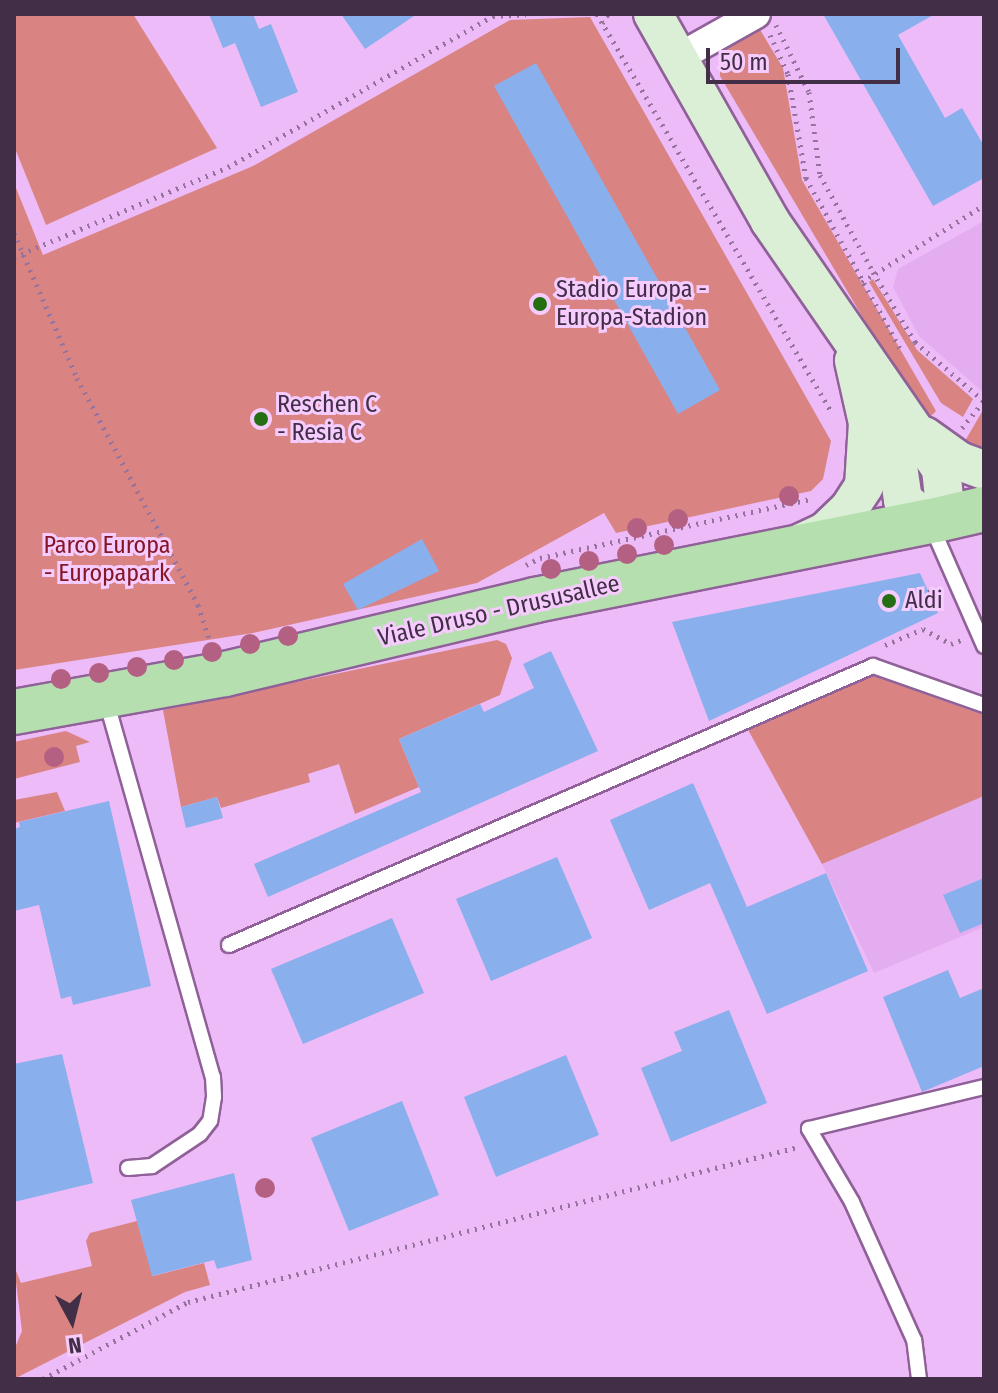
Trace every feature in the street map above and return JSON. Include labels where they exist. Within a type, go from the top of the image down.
[{"type":"main road","points":[[653,14],[674,60],[770,221],[837,319],[945,482],[939,512],[932,521],[903,500],[894,439],[837,319]]},
{"type":"main road","points":[[780,552],[825,532],[849,509],[864,486],[868,423],[837,319]]},
{"type":"main road","points":[[895,406],[942,451],[984,470]]},
{"type":"main road","name":"Viale Druso - Drususallee","points":[[14,712],[294,659],[535,600],[984,509]]},
{"type":"street","points":[[674,60],[762,19]]},
{"type":"lane","points":[[932,521],[984,646]]},
{"type":"lane","points":[[229,945],[873,666],[984,705]]},
{"type":"lane","points":[[104,696],[213,1087],[210,1121],[200,1134],[152,1166],[128,1168]]},
{"type":"lane","points":[[919,1379],[914,1340],[852,1202],[809,1129],[984,1087]]},
{"type":"path","points":[[14,257],[228,167],[493,16],[526,14]]},
{"type":"path","points":[[597,14],[837,421]]},
{"type":"path","points":[[602,23],[608,14]]},
{"type":"path","points":[[769,14],[809,92],[820,175],[873,272],[915,342],[984,401],[961,429],[949,420]]},
{"type":"path","points":[[762,19],[788,74],[806,178],[908,364]]},
{"type":"path","points":[[862,282],[873,272],[984,205]]},
{"type":"path","points":[[14,233],[77,378],[198,605],[211,646]]},
{"type":"path","points":[[540,558],[816,495]]},
{"type":"path","points":[[885,645],[923,629],[951,644]]},
{"type":"path","points":[[43,1379],[188,1302],[797,1149],[809,1129]]},
{"type":"shaded area","points":[[984,221],[984,393],[919,336],[893,287],[898,269]]},
{"type":"shaded area","points":[[984,796],[984,927],[874,973],[822,864]]},
{"type":"green space","points":[[14,14],[133,14],[217,148],[46,225],[14,146]]},
{"type":"green space","name":"Parco Europa - Europapark","points":[[590,17],[831,441],[823,479],[811,491],[616,533],[604,513],[477,583],[253,633],[14,670],[14,183],[43,255],[253,166],[510,20]]},
{"type":"green space","points":[[759,28],[783,68],[802,180],[936,411],[928,419],[911,399],[720,76],[720,54]]},
{"type":"green space","points":[[873,279],[917,350],[973,399],[963,417],[941,403],[869,282]]},
{"type":"green space","points":[[984,410],[984,459],[961,448]]},
{"type":"green space","points":[[497,640],[506,644],[512,658],[500,695],[399,739],[419,787],[355,814],[339,764],[308,774],[310,782],[221,808],[217,797],[181,807],[163,710]]},
{"type":"green space","points":[[871,675],[984,715],[984,796],[822,864],[747,728]]},
{"type":"green space","points":[[66,731],[90,742],[76,746],[80,762],[14,779],[14,742]]},
{"type":"green space","points":[[57,792],[65,811],[14,823],[14,800]]},
{"type":"green space","points":[[137,1221],[153,1276],[204,1263],[210,1285],[185,1292],[14,1379],[14,1350],[22,1331],[14,1266],[21,1283],[92,1266],[86,1241],[90,1233]]},
{"type":"building","points":[[209,14],[253,14],[259,29],[271,24],[298,92],[261,107],[235,43],[223,48]]},
{"type":"building","points":[[341,14],[417,14],[365,49]]},
{"type":"building","points":[[823,14],[935,14],[898,35],[945,118],[962,108],[984,146],[984,178],[933,206]]},
{"type":"building","points":[[536,63],[720,390],[678,414],[494,86]]},
{"type":"building","points":[[422,539],[439,571],[358,610],[343,584]]},
{"type":"building","points":[[920,573],[938,613],[709,721],[672,622]]},
{"type":"building","points":[[551,651],[598,751],[268,897],[254,864],[421,792],[399,739],[480,704],[484,712],[534,688],[523,664]]},
{"type":"building","points":[[693,783],[747,907],[826,873],[868,971],[767,1014],[710,883],[649,910],[610,820]]},
{"type":"building","points":[[217,797],[223,818],[186,828],[181,807]]},
{"type":"building","points":[[109,801],[151,986],[73,1005],[71,996],[61,999],[39,905],[14,911],[14,829],[20,827],[19,822]]},
{"type":"building","points":[[557,857],[592,938],[491,981],[456,899]]},
{"type":"building","points":[[984,878],[984,923],[960,933],[943,895]]},
{"type":"building","points":[[392,918],[424,993],[303,1044],[271,969]]},
{"type":"building","points":[[948,970],[960,998],[984,988],[984,1066],[922,1092],[883,997]]},
{"type":"building","points":[[729,1010],[767,1103],[671,1142],[641,1068],[682,1051],[674,1032]]},
{"type":"building","points":[[62,1054],[93,1183],[14,1202],[14,1064]]},
{"type":"building","points":[[566,1055],[599,1135],[496,1177],[464,1097]]},
{"type":"building","points":[[402,1101],[439,1195],[349,1231],[311,1138]]},
{"type":"building","points":[[234,1173],[252,1260],[217,1269],[214,1260],[152,1276],[131,1200]]},
{"type":"place","name":"Stadio Europa - Europa-Stadion","points":[[540,304]]},
{"type":"place","name":"Reschen C - Resia C","points":[[261,419]]},
{"type":"place","name":"Aldi","points":[[889,601]]}]
